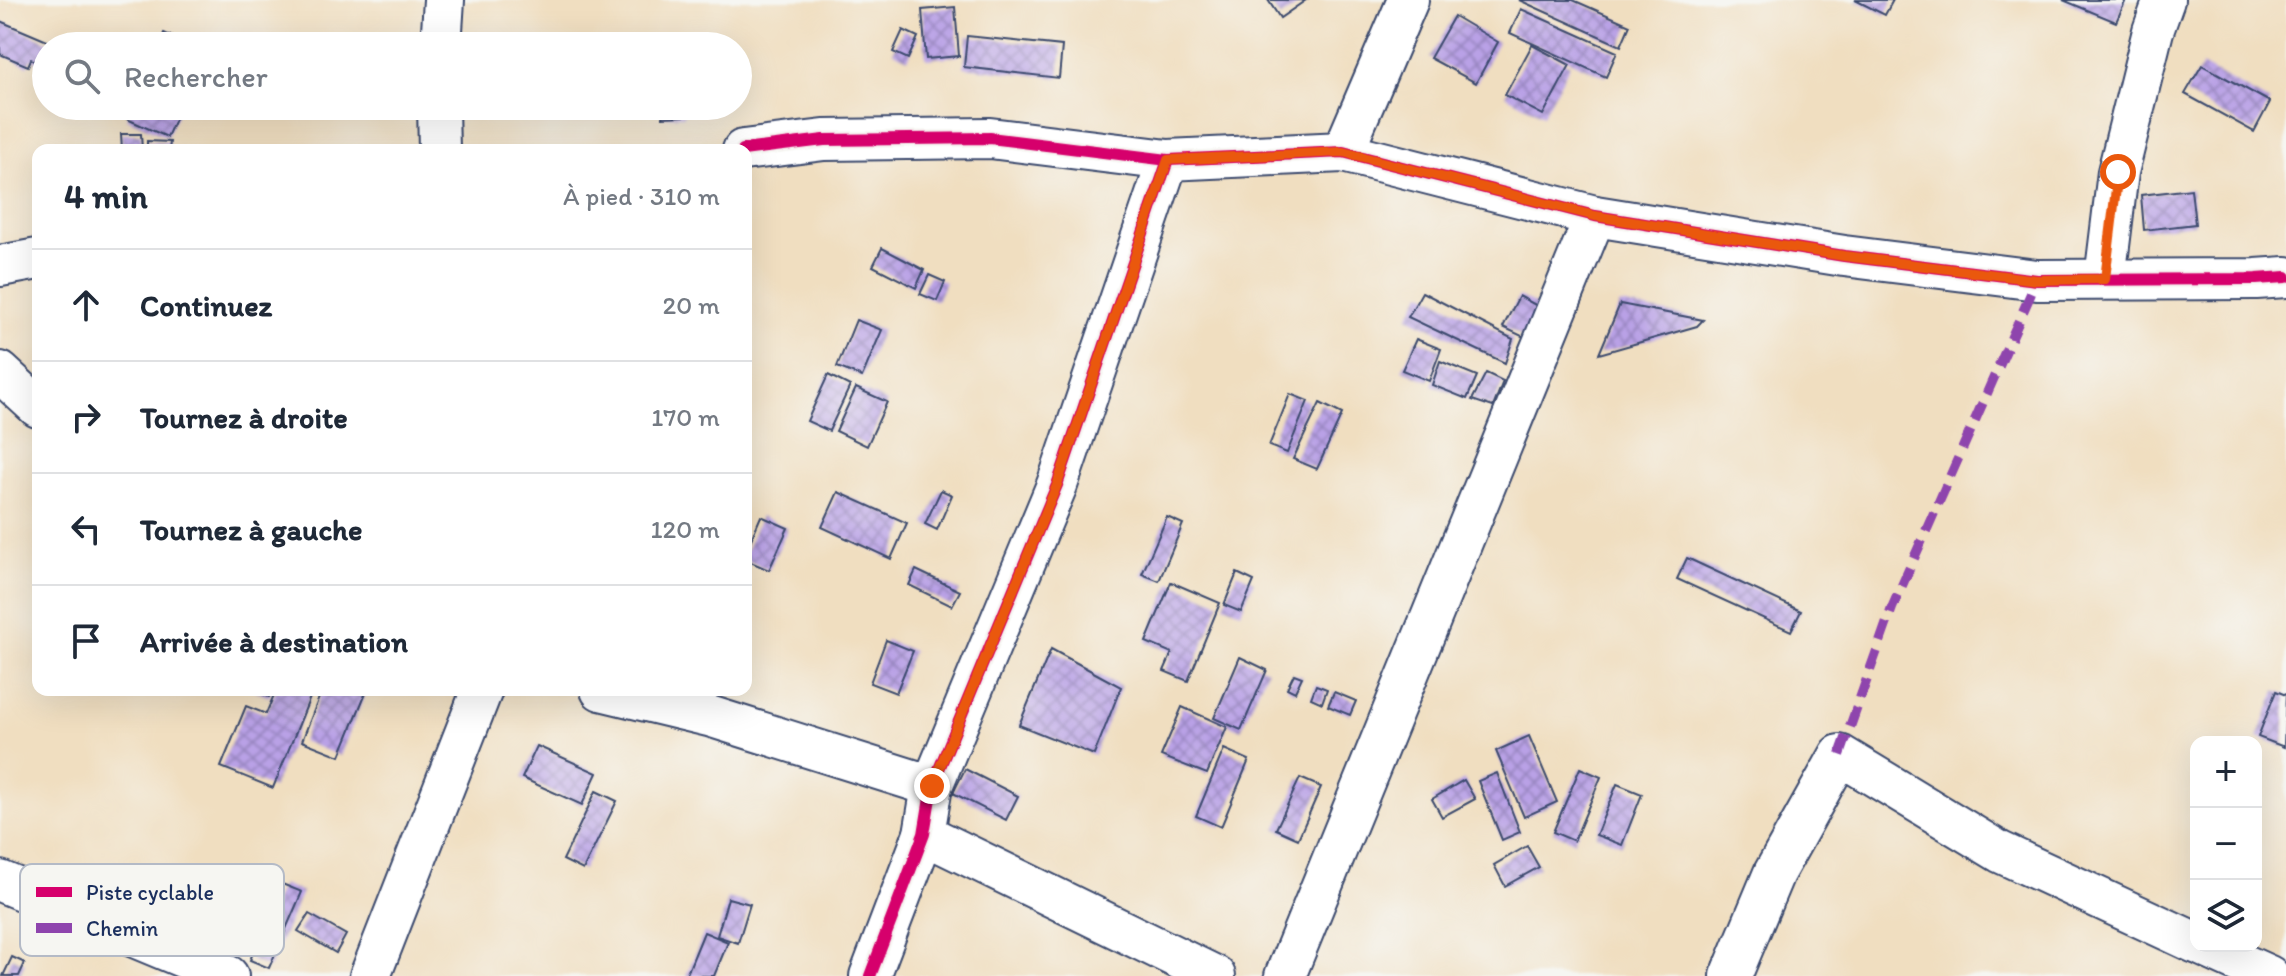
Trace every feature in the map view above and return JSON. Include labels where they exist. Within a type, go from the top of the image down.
[{"type":"street","points":[[442,32],[444,0]]},
{"type":"street","points":[[1343,152],[1408,0]]},
{"type":"street","points":[[2105,279],[2118,172],[2153,31],[2164,0]]},
{"type":"street","points":[[438,120],[439,144]]},
{"type":"street","points":[[752,149],[824,140],[990,138],[1168,160],[1343,152],[1595,216],[1888,261],[2037,280],[2286,277]]},
{"type":"street","points":[[870,976],[924,834],[932,786],[1057,485],[1168,160]]},
{"type":"street","points":[[1285,976],[1595,216]]},
{"type":"street","points":[[0,266],[32,260]]},
{"type":"street","points":[[0,372],[32,401]]},
{"type":"street","points":[[370,976],[480,696]]},
{"type":"street","points":[[626,696],[709,716],[932,786]]},
{"type":"street","points":[[1731,976],[1774,873],[1840,755],[2000,852],[2190,940]]},
{"type":"street","points":[[924,834],[1215,976]]},
{"type":"street","points":[[0,881],[20,889]]},
{"type":"street","points":[[2216,952],[2269,976]]},
{"type":"street","points":[[180,956],[228,976]]},
{"type":"building","points":[[1268,0],[1306,0],[1280,18]]},
{"type":"building","points":[[1519,0],[1573,0],[1630,25],[1621,46]]},
{"type":"building","points":[[1855,0],[1893,0],[1885,15]]},
{"type":"building","points":[[2063,0],[2126,0],[2116,22]]},
{"type":"building","points":[[955,7],[959,56],[926,59],[922,10]]},
{"type":"building","points":[[1521,9],[1617,52],[1606,77],[1510,33]]},
{"type":"building","points":[[1454,16],[1498,42],[1476,83],[1430,58]]},
{"type":"building","points":[[0,21],[32,35],[32,59],[28,66],[0,54]]},
{"type":"building","points":[[903,30],[918,37],[908,59],[893,52]]},
{"type":"building","points":[[967,36],[1062,46],[1059,78],[964,67]]},
{"type":"building","points":[[1532,45],[1570,65],[1543,115],[1505,95]]},
{"type":"building","points":[[2202,65],[2270,102],[2254,132],[2185,94]]},
{"type":"building","points":[[129,120],[175,120],[167,137]]},
{"type":"building","points":[[121,134],[141,134],[142,144],[122,144]]},
{"type":"building","points":[[147,141],[170,142],[170,144],[147,144]]},
{"type":"building","points":[[2191,189],[2195,224],[2144,230],[2141,195]]},
{"type":"building","points":[[882,248],[924,270],[916,288],[873,266]]},
{"type":"building","points":[[929,275],[945,282],[937,301],[920,294]]},
{"type":"building","points":[[1422,292],[1513,339],[1505,363],[1408,317]]},
{"type":"building","points":[[1519,296],[1541,308],[1526,338],[1503,327]]},
{"type":"building","points":[[1620,304],[1703,320],[1697,326],[1599,354]]},
{"type":"building","points":[[856,320],[882,330],[862,377],[837,367]]},
{"type":"building","points":[[1416,339],[1441,349],[1429,381],[1402,370]]},
{"type":"building","points":[[1440,361],[1477,376],[1467,399],[1432,385]]},
{"type":"building","points":[[1486,373],[1503,381],[1493,407],[1472,400]]},
{"type":"building","points":[[828,375],[850,386],[829,431],[807,421]]},
{"type":"building","points":[[856,388],[887,402],[867,446],[836,431]]},
{"type":"building","points":[[1290,394],[1308,401],[1287,453],[1269,446]]},
{"type":"building","points":[[1320,403],[1342,414],[1317,469],[1293,459]]},
{"type":"building","points":[[941,490],[952,495],[937,530],[925,524]]},
{"type":"building","points":[[838,492],[907,523],[891,559],[822,527]]},
{"type":"building","points":[[761,516],[788,528],[769,570],[752,563],[752,537]]},
{"type":"building","points":[[1167,517],[1183,524],[1159,581],[1142,574]]},
{"type":"building","points":[[1687,558],[1801,611],[1791,631],[1677,579]]},
{"type":"building","points":[[916,570],[960,591],[952,606],[909,585]]},
{"type":"building","points":[[1237,573],[1254,581],[1241,612],[1224,605]]},
{"type":"building","points":[[1171,582],[1220,603],[1188,681],[1164,671],[1172,653],[1146,642]]},
{"type":"building","points":[[886,640],[913,651],[896,693],[870,683]]},
{"type":"building","points":[[1051,649],[1121,687],[1094,755],[1019,725]]},
{"type":"building","points":[[1240,657],[1267,670],[1241,730],[1214,718]]},
{"type":"building","points":[[1294,674],[1302,677],[1295,692],[1287,688]]},
{"type":"building","points":[[1316,685],[1327,689],[1322,703],[1311,698]]},
{"type":"building","points":[[2276,691],[2286,695],[2284,747],[2258,736]]},
{"type":"building","points":[[1334,692],[1356,701],[1350,715],[1328,706]]},
{"type":"building","points":[[274,696],[311,696],[273,788],[221,767],[246,706],[266,714]]},
{"type":"building","points":[[320,696],[365,696],[340,756],[302,741]]},
{"type":"building","points":[[1182,707],[1227,727],[1207,774],[1161,756]]},
{"type":"building","points":[[1529,736],[1557,802],[1524,817],[1496,751]]},
{"type":"building","points":[[537,746],[597,773],[582,805],[522,778]]},
{"type":"building","points":[[1224,749],[1249,760],[1221,827],[1196,816]]},
{"type":"building","points":[[1580,768],[1601,777],[1574,841],[1553,832]]},
{"type":"building","points":[[965,769],[1018,796],[1006,820],[953,793]]},
{"type":"building","points":[[1497,773],[1520,832],[1502,840],[1478,781]]},
{"type":"building","points":[[1300,778],[1321,787],[1298,839],[1276,829]]},
{"type":"building","points":[[1464,780],[1475,799],[1442,817],[1432,799]]},
{"type":"building","points":[[1617,784],[1642,794],[1622,845],[1596,835]]},
{"type":"building","points":[[596,791],[617,801],[583,870],[563,860]]},
{"type":"building","points":[[1527,846],[1539,867],[1505,886],[1494,865]]},
{"type":"building","points":[[284,885],[302,892],[284,933]]},
{"type":"building","points":[[728,898],[750,904],[738,943],[717,936]]},
{"type":"building","points":[[309,914],[346,935],[336,953],[298,931]]},
{"type":"building","points":[[704,932],[728,942],[714,976],[686,976]]},
{"type":"building","points":[[252,956],[274,956],[269,968],[250,960]]},
{"type":"building","points":[[12,957],[25,963],[19,976],[3,976]]},
{"type":"marked path","points":[[1840,755],[1892,608],[2037,280]]},
{"type":"cycle path","points":[[752,149],[824,140],[990,138],[1168,160],[1343,152],[1595,216],[1844,256],[2037,280],[2286,277]]},
{"type":"cycle path","points":[[870,976],[924,834],[932,786],[1057,485],[1168,160]]},
{"type":"route","points":[[932,786],[1057,485],[1168,160],[1343,152],[1595,216],[1844,256],[2037,280],[2105,279],[2118,172]]}]
